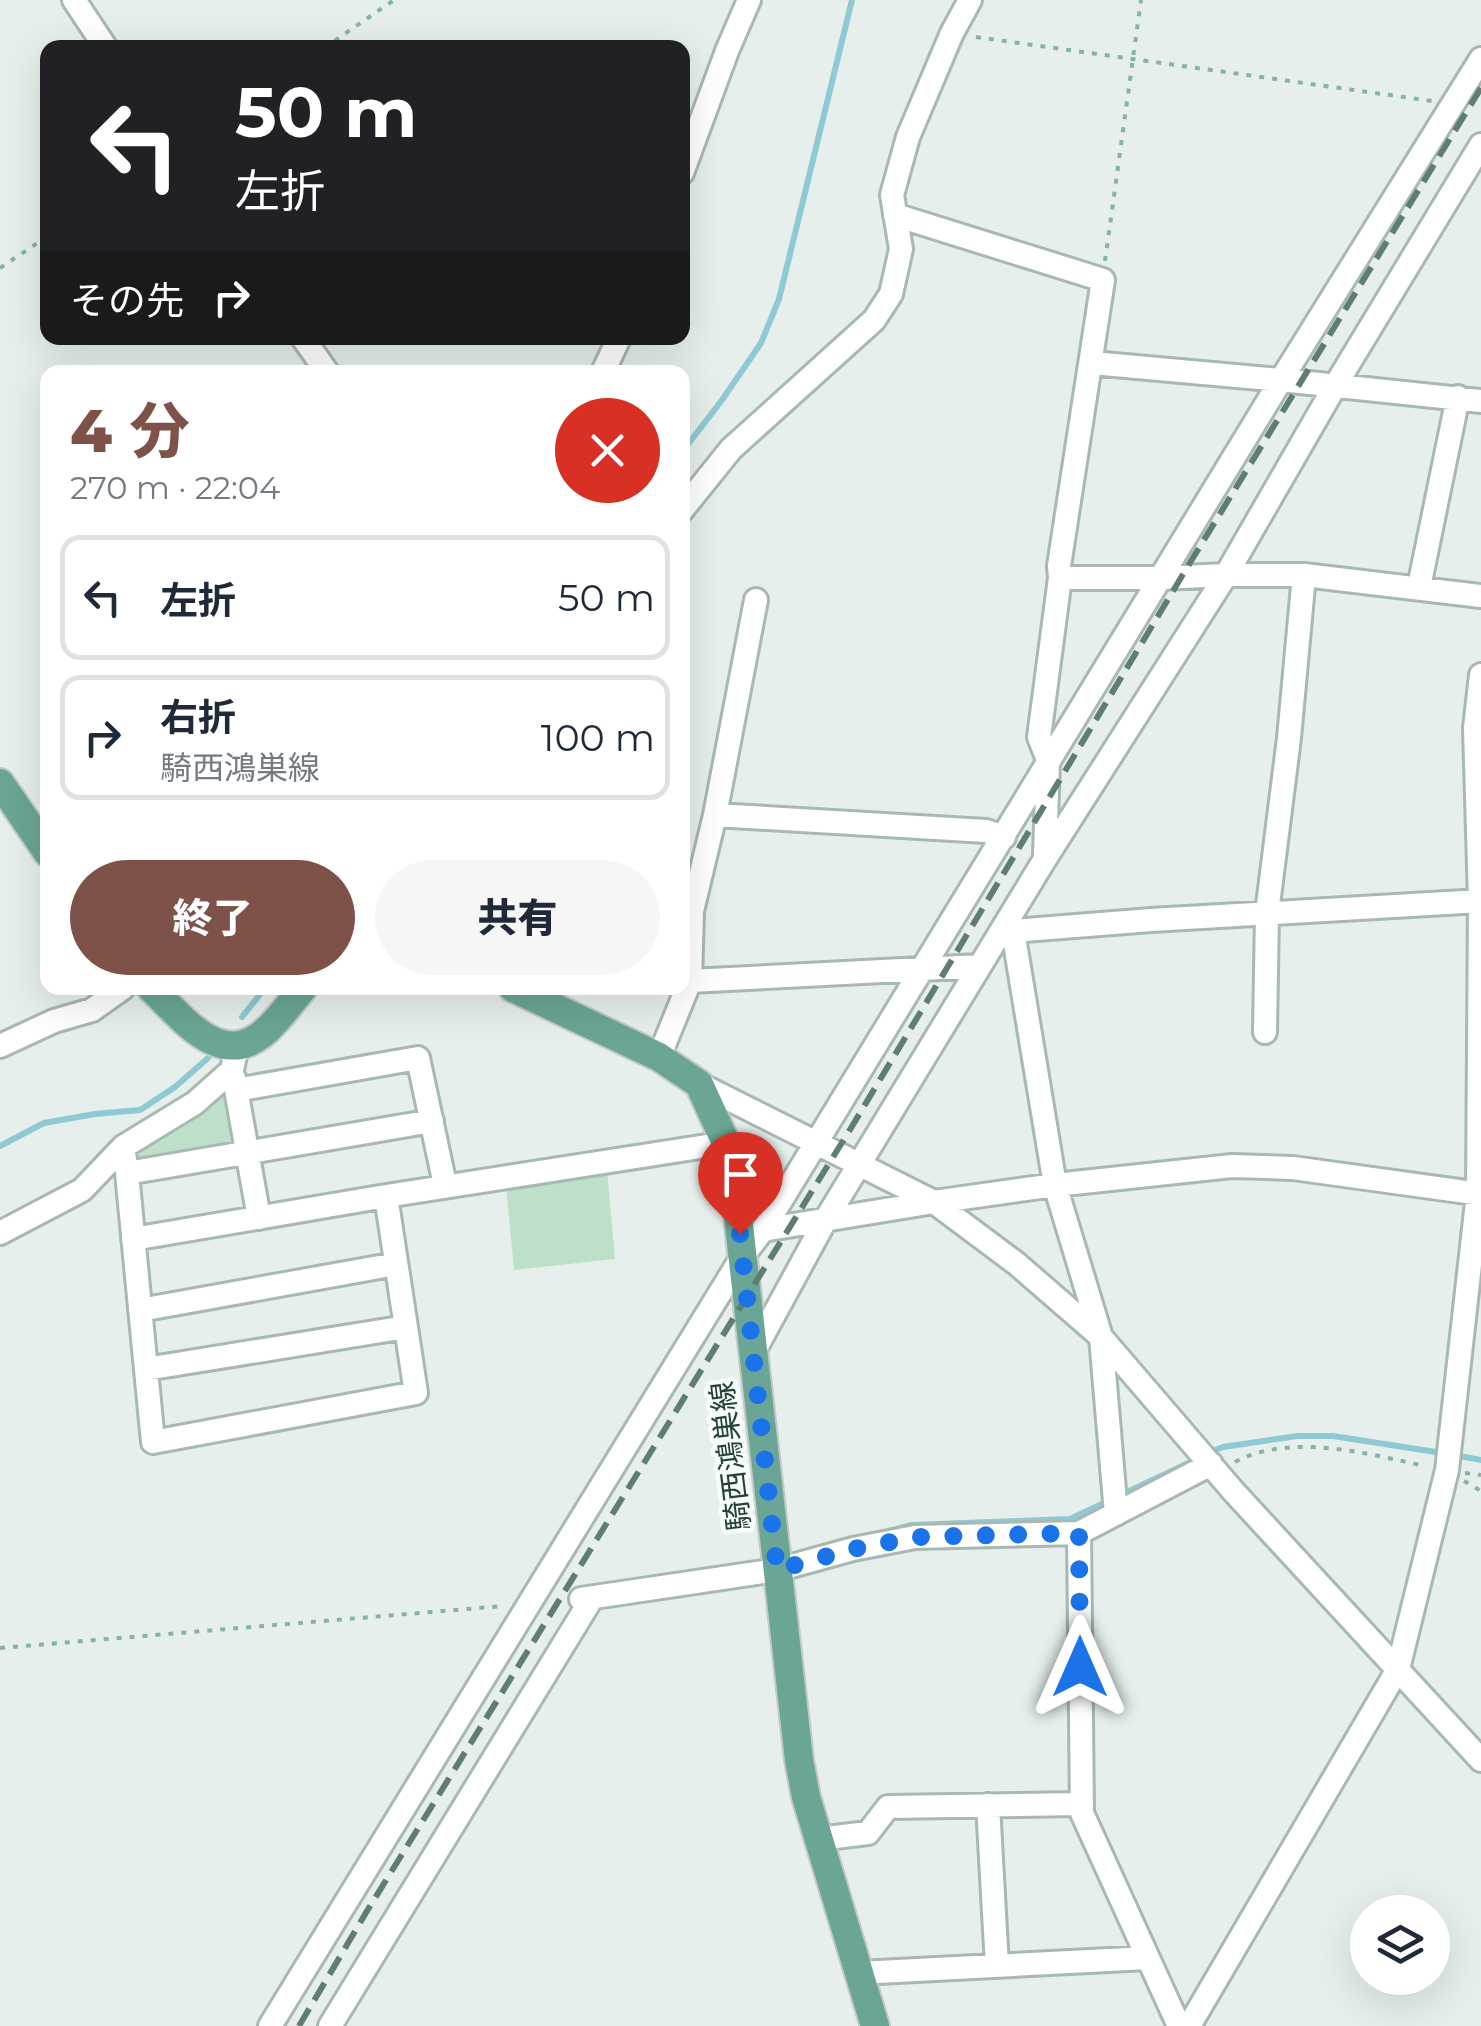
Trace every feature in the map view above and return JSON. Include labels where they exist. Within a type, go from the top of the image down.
[{"type":"main road","points":[[0,782],[40,841]]},
{"type":"main road","points":[[159,995],[211,1041],[226,1046],[235,1069]]},
{"type":"main road","points":[[235,1069],[250,1042],[264,1033],[296,995]]},
{"type":"main road","points":[[528,995],[658,1058],[700,1084]]},
{"type":"main road","name":"騎西鴻巣線","points":[[700,1084],[726,1143],[734,1181],[799,1760],[818,1839],[876,2026]]},
{"type":"street","points":[[74,0],[101,40]]},
{"type":"street","points":[[690,151],[749,0]]},
{"type":"street","points":[[690,500],[731,449],[874,320],[892,294],[901,249],[892,195],[908,136],[970,0]]},
{"type":"street","points":[[270,2026],[1481,59]]},
{"type":"street","points":[[752,1356],[826,1220],[980,966],[1009,928],[1045,859],[1226,574],[1481,145]]},
{"type":"street","points":[[896,215],[1103,280],[1059,566],[1039,737],[1048,760],[1045,859]]},
{"type":"street","points":[[1092,364],[1470,399],[1419,586]]},
{"type":"street","points":[[1060,578],[1304,574],[1481,596]]},
{"type":"street","points":[[1264,1032],[1267,913],[1304,574]]},
{"type":"street","points":[[756,600],[715,815],[692,911],[690,982],[980,966]]},
{"type":"street","points":[[1189,2026],[1398,1669],[1447,1470],[1479,1193],[1480,901],[1478,741],[1474,728],[1481,675]]},
{"type":"street","points":[[715,815],[986,831],[1004,837]]},
{"type":"street","points":[[1009,928],[1480,901]]},
{"type":"street","points":[[1009,928],[1056,1185],[1101,1338],[1116,1514]]},
{"type":"street","points":[[0,1046],[92,1010],[113,995]]},
{"type":"street","points":[[658,1058],[685,995]]},
{"type":"street","points":[[0,1233],[82,1190],[122,1148],[195,1103],[235,1069],[418,1058],[445,1185]]},
{"type":"street","points":[[235,1069],[259,1218]]},
{"type":"street","points":[[700,1084],[934,1202],[1017,1264],[1101,1338],[1214,1468],[1481,1760]]},
{"type":"street","points":[[127,1173],[432,1121]]},
{"type":"street","points":[[133,1240],[445,1185],[726,1143]]},
{"type":"street","points":[[122,1148],[152,1442],[416,1393],[386,1196]]},
{"type":"street","points":[[763,1230],[1056,1185],[1232,1166],[1294,1168],[1479,1193]]},
{"type":"street","points":[[140,1310],[396,1264]]},
{"type":"street","points":[[146,1369],[406,1328]]},
{"type":"street","points":[[330,2026],[586,1599],[916,1537],[1079,1533],[1214,1468]]},
{"type":"street","points":[[1079,1533],[1082,1813],[1179,2026]]},
{"type":"street","points":[[818,1839],[868,1833],[888,1807],[1082,1804]]},
{"type":"street","points":[[988,1806],[997,1966]]},
{"type":"street","points":[[860,1974],[1148,1958]]},
{"type":"path","points":[[336,40],[394,0]]},
{"type":"path","points":[[1103,280],[1140,0]]},
{"type":"path","points":[[952,33],[1453,104]]},
{"type":"path","points":[[0,268],[40,241]]},
{"type":"path","points":[[1214,1468],[1267,1450],[1311,1448],[1352,1451],[1481,1475]]},
{"type":"path","points":[[0,1648],[531,1604]]},
{"type":"green space","points":[[224,1094],[232,1143],[228,1148],[142,1163],[135,1158],[135,1154]]},
{"type":"green space","points":[[607,1169],[615,1259],[514,1270],[506,1186]]},
{"type":"waterway","points":[[690,442],[761,343],[779,299],[852,0]]},
{"type":"waterway","points":[[242,1017],[259,995]]},
{"type":"waterway","points":[[0,1146],[44,1123],[140,1110],[208,1058]]},
{"type":"waterway","points":[[1208,1453],[1223,1447],[1297,1436],[1333,1436],[1442,1453]]},
{"type":"waterway","points":[[1454,1455],[1481,1460]]},
{"type":"waterway","points":[[889,1531],[911,1525],[1070,1519],[1197,1459]]},
{"type":"railway","points":[[299,2026],[851,1128],[1481,88]]},
{"type":"route","points":[[740,1234],[777,1570],[916,1537],[1079,1533],[1080,1667]]}]
